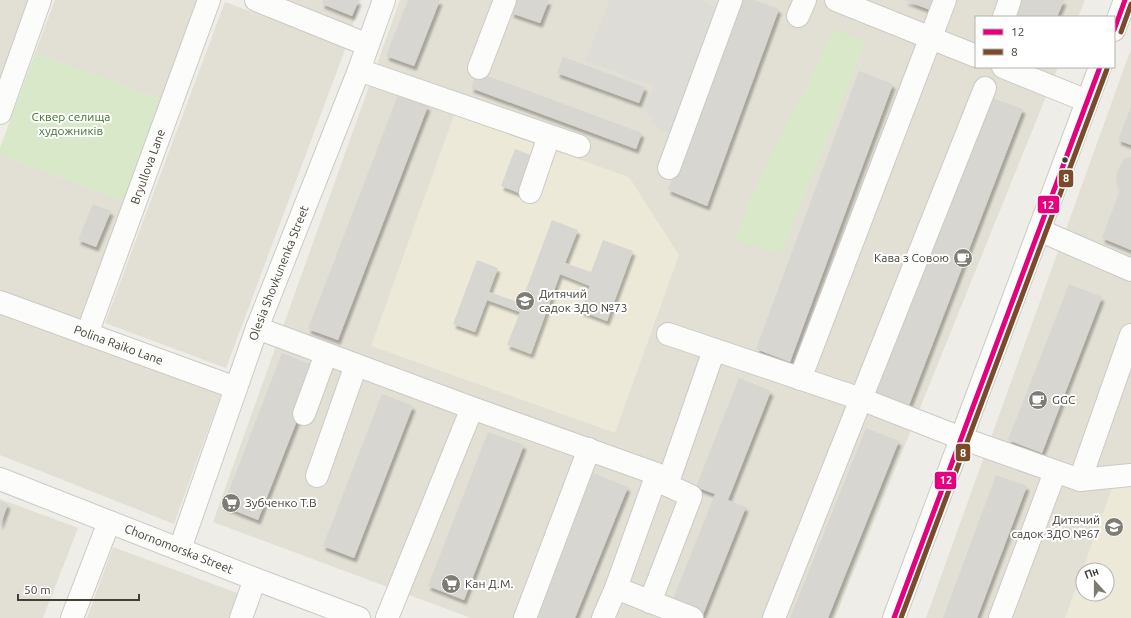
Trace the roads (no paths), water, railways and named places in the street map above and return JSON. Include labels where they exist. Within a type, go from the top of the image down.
[{"type":"street","points":[[0,113],[40,0]]},
{"type":"street","name":"Bryullova Lane","points":[[87,334],[209,0]]},
{"type":"street","points":[[256,0],[368,45]]},
{"type":"street","name":"Olesia Shovkunenka Street","points":[[180,549],[257,328],[359,70],[384,0]]},
{"type":"street","points":[[479,68],[505,0]]},
{"type":"street","points":[[669,168],[718,20],[731,0]]},
{"type":"street","points":[[836,0],[876,7],[930,38],[975,56]]},
{"type":"street","points":[[800,379],[945,0]]},
{"type":"street","points":[[1004,16],[1010,0]]},
{"type":"street","points":[[1115,27],[1125,0]]},
{"type":"street","points":[[1005,68],[1087,101]]},
{"type":"street","points":[[894,618],[1100,68]]},
{"type":"street","points":[[359,70],[579,146]]},
{"type":"street","points":[[774,618],[985,88]]},
{"type":"street","points":[[530,192],[549,136]]},
{"type":"street","points":[[1039,230],[1131,270]]},
{"type":"street","name":"Polina Raiko Lane","points":[[0,302],[236,388]]},
{"type":"street","points":[[257,328],[472,408],[657,474],[604,618]]},
{"type":"street","points":[[668,334],[861,399],[961,438],[1080,480],[1131,475]]},
{"type":"street","points":[[1080,480],[1131,335]]},
{"type":"street","points":[[650,602],[691,496],[667,485],[714,350]]},
{"type":"street","points":[[304,414],[326,354]]},
{"type":"street","points":[[317,476],[356,364]]},
{"type":"street","points":[[387,618],[472,408]]},
{"type":"street","points":[[525,618],[589,449]]},
{"type":"street","points":[[1000,618],[1056,472]]},
{"type":"street","name":"Chornomorska Street","points":[[0,479],[350,616]]},
{"type":"street","points":[[72,618],[109,522]]},
{"type":"street","points":[[242,618],[256,579]]},
{"type":"street","points":[[616,588],[692,618]]},
{"type":"place","name":"Кава з Совою","points":[[963,258]]},
{"type":"place","name":"Дитячий садок ЗДО №73","points":[[525,301]]},
{"type":"place","name":"GGC","points":[[1038,400]]},
{"type":"place","name":"Зубченко Т.В","points":[[231,503]]},
{"type":"place","name":"Дитячий садок ЗДО №67","points":[[1114,527]]},
{"type":"place","name":"Кан Д.М.","points":[[451,584]]},
{"type":"park label","name":"Сквер селища художників","points":[[71,124]]}]
